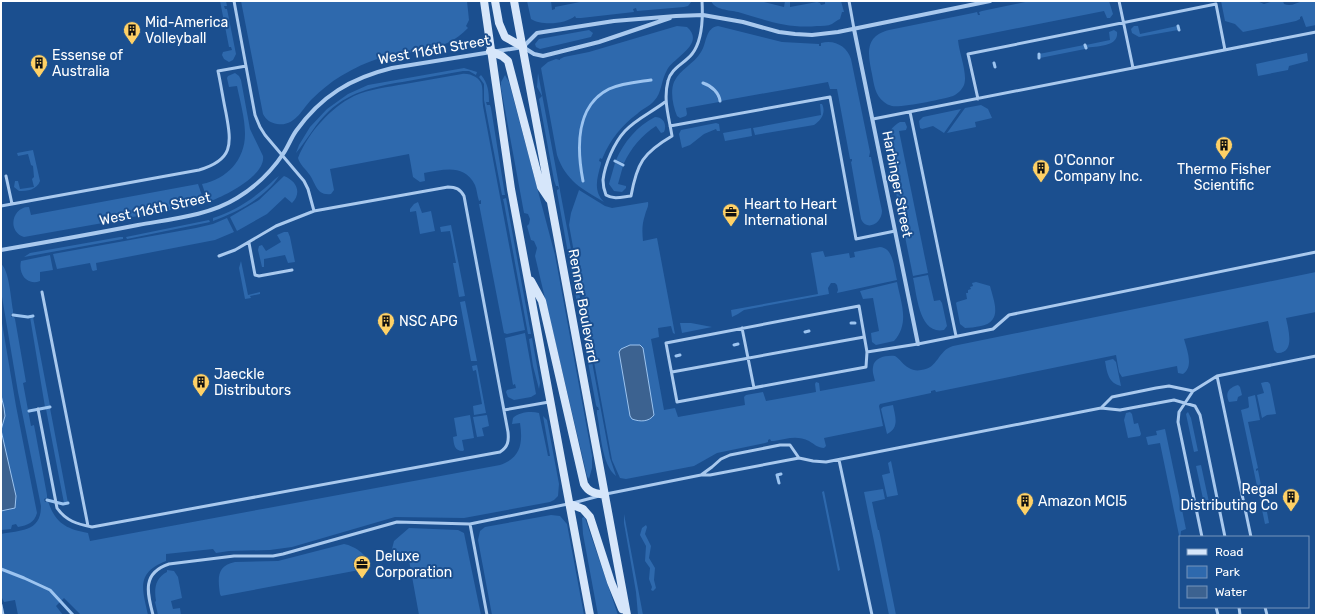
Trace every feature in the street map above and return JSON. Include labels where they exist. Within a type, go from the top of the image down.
[{"type":"main road","points":[[484,1],[511,189],[590,615]]},
{"type":"main road","points":[[495,1],[499,23],[505,37],[523,47]]},
{"type":"main road","name":"Renner Boulevard","points":[[514,1],[626,615]]},
{"type":"main road","points":[[490,51],[502,56],[508,62],[541,187],[551,201]]},
{"type":"main road","points":[[527,274],[542,301],[584,484],[588,490],[593,493],[605,495]]},
{"type":"main road","points":[[570,504],[584,509],[590,517],[611,582],[626,615]]},
{"type":"street","points":[[676,16],[599,42],[543,56],[534,54],[523,47],[537,33],[614,21],[676,16],[703,15],[744,22],[763,28],[795,34],[825,34],[990,1]]},
{"type":"street","name":"Harbinger Street","points":[[854,29],[918,344]]},
{"type":"street","name":"West 116th Street","points":[[1,250],[206,212],[225,204],[248,191],[268,173],[282,155],[296,131],[319,105],[336,90],[354,80],[374,72],[392,68],[490,51],[523,47]]},
{"type":"lane","points":[[234,1],[255,115],[260,127],[298,174],[308,189],[314,211]]},
{"type":"lane","points":[[665,102],[638,120],[624,132],[615,146],[609,159],[603,181],[606,195],[610,198],[631,196],[634,180],[642,160],[654,147],[672,136],[665,102],[668,81],[671,73],[691,55],[696,48],[699,40],[703,15],[702,1]]},
{"type":"lane","points":[[849,1],[854,29]]},
{"type":"lane","points":[[1119,1],[1133,68]]},
{"type":"lane","points":[[978,99],[968,54],[1216,4],[1225,50]]},
{"type":"lane","points":[[873,119],[1316,32]]},
{"type":"lane","points":[[1,206],[199,170],[218,162],[227,150],[230,138],[218,71],[246,66]]},
{"type":"lane","points":[[670,126],[830,97],[856,239],[895,231]]},
{"type":"lane","points":[[910,112],[956,336]]},
{"type":"lane","points":[[6,176],[12,204]]},
{"type":"lane","points":[[38,409],[57,508],[70,522],[88,526],[107,524],[500,452],[506,449],[509,441],[504,410],[464,196],[454,187],[314,211],[276,226],[236,250],[219,256]]},
{"type":"lane","points":[[249,243],[255,275],[259,276],[292,270]]},
{"type":"lane","points":[[867,352],[918,344],[993,329],[1009,315],[1316,252]]},
{"type":"lane","points":[[42,292],[88,526]]},
{"type":"lane","points":[[859,306],[867,352],[866,367],[677,402],[666,343],[742,328],[859,306]]},
{"type":"lane","points":[[742,328],[754,388]]},
{"type":"lane","points":[[672,372],[864,337]]},
{"type":"lane","points":[[1202,536],[1178,422],[1179,412],[1193,391],[1218,376],[1316,356]]},
{"type":"lane","points":[[1218,376],[1251,536]]},
{"type":"lane","points":[[1101,408],[1112,397],[1156,388],[1169,386],[1193,391]]},
{"type":"lane","points":[[153,615],[148,592],[148,583],[155,571],[161,566],[169,564],[234,556],[273,556],[397,522],[470,524],[701,475],[710,475],[799,458],[813,462],[839,460],[1101,408],[1120,410],[1174,400],[1195,406],[1200,415],[1225,536]]},
{"type":"lane","points":[[504,410],[551,401]]},
{"type":"lane","points":[[701,475],[721,459],[730,455],[780,444],[790,446],[799,458]]},
{"type":"lane","points":[[839,460],[872,615]]},
{"type":"lane","points":[[470,524],[487,615]]},
{"type":"lane","points":[[1,605],[3,615]]},
{"type":"green space","points":[[220,1],[226,1],[227,6],[224,6],[225,9],[227,9],[236,54],[233,60],[229,62],[224,59],[222,55],[223,52],[232,50],[231,47],[229,47]]},
{"type":"green space","points":[[241,1],[467,1],[469,20],[466,26],[468,28],[448,43],[427,50],[380,58],[351,70],[322,89],[298,116],[289,123],[277,124],[269,121],[263,114]]},
{"type":"green space","points":[[527,1],[551,1],[552,10],[555,9],[555,7],[585,1],[692,1],[688,6],[684,7],[637,11],[636,8],[633,9],[634,12],[581,18],[576,18],[575,16],[566,21],[541,23],[531,19]]},
{"type":"green space","points":[[711,1],[760,1],[784,7],[785,1],[790,1],[790,7],[817,2],[821,5],[825,4],[825,1],[841,1],[844,12],[842,12],[840,19],[830,25],[807,27],[777,23],[723,9],[713,4]]},
{"type":"green space","points":[[1030,1],[1109,1],[1113,14],[1110,18],[1107,18],[1104,11],[958,40],[965,80],[961,90],[953,96],[913,105],[892,106],[881,99],[877,93],[874,86],[869,53],[875,37],[881,33],[889,30],[977,12],[978,15],[980,15],[979,12],[982,11]]},
{"type":"green space","points":[[1221,1],[1257,1],[1264,4],[1274,1],[1283,1],[1284,4],[1289,5],[1304,1],[1316,1],[1316,25],[1306,27],[1302,16],[1296,21],[1243,32],[1235,24],[1225,21]]},
{"type":"green space","points":[[677,26],[687,27],[692,33],[693,39],[691,45],[667,70],[657,98],[621,128],[609,145],[602,159],[600,158],[599,161],[601,164],[597,179],[597,189],[604,202],[589,193],[570,178],[561,164],[557,155],[541,68],[548,62],[556,59],[560,60],[564,57],[589,52]]},
{"type":"green space","points":[[718,26],[782,42],[819,44],[819,46],[821,46],[821,43],[831,42],[843,47],[846,50],[851,59],[870,152],[869,157],[871,157],[882,211],[880,219],[877,222],[867,225],[861,219],[851,162],[852,159],[850,159],[837,89],[830,89],[828,82],[721,101],[716,90],[705,82],[704,84],[716,94],[719,102],[686,108],[686,116],[680,118],[677,116],[672,99],[674,82],[698,56],[703,48],[708,33],[714,27]]},
{"type":"green space","points":[[1134,26],[1138,26],[1140,34],[1177,26],[1178,30],[1139,37],[1132,33],[1131,29]]},
{"type":"green space","points":[[589,30],[593,33],[591,37],[540,49],[536,47],[535,44],[539,39]]},
{"type":"green space","points":[[1114,30],[1117,32],[1115,41],[1106,45],[1086,48],[1086,45],[1110,40],[1109,32]]},
{"type":"green space","points":[[1084,45],[1085,49],[1040,58],[1039,54]]},
{"type":"green space","points":[[1307,53],[1308,61],[1289,66],[1288,70],[1258,76],[1256,64]]},
{"type":"green space","points":[[464,68],[477,72],[476,75],[469,71],[449,73],[376,87],[347,98],[324,116],[296,153],[310,127],[327,109],[348,94],[368,85]]},
{"type":"green space","points":[[235,73],[241,80],[250,129],[263,156],[262,164],[258,171],[242,185],[223,196],[208,202],[202,184],[219,178],[227,173],[238,160],[244,143],[244,122],[237,86],[229,87],[227,78]]},
{"type":"green space","points":[[538,73],[610,458],[616,476],[607,464],[602,447],[597,414],[597,410],[599,410],[596,405],[583,335],[584,324],[582,324],[580,320],[557,192],[559,189],[554,180],[539,99],[542,96],[537,87]]},
{"type":"green space","points":[[468,74],[477,78],[482,86],[483,106],[525,330],[507,334],[504,333],[479,204],[481,204],[481,200],[479,201],[475,185],[465,173],[446,170],[424,173],[425,181],[420,182],[413,177],[409,154],[330,169],[334,190],[331,194],[326,194],[319,191],[301,165],[298,158],[308,139],[328,114],[354,96],[379,88]]},
{"type":"green space","points":[[481,75],[487,84],[489,102],[486,102],[491,108],[505,195],[502,195],[484,100],[484,84],[479,77]]},
{"type":"green space","points":[[505,75],[509,82],[555,255],[592,456],[592,468],[589,479],[587,476],[535,256],[537,248],[534,241],[531,240],[527,226],[530,219],[528,214],[524,213],[501,88],[501,82]]},
{"type":"green space","points":[[820,104],[822,104],[824,110],[819,121],[814,125],[755,135],[753,128],[821,115]]},
{"type":"green space","points":[[981,105],[988,109],[992,118],[975,122],[976,127],[947,133],[965,108]]},
{"type":"green space","points":[[961,109],[944,133],[933,126],[922,129],[920,128],[919,121],[923,117]]},
{"type":"green space","points":[[655,117],[663,120],[665,127],[664,132],[661,133],[656,126],[637,142],[624,163],[616,160],[632,135],[642,125]]},
{"type":"green space","points":[[900,122],[905,122],[907,127],[906,130],[899,131],[928,273],[913,276],[889,158],[889,154],[891,153],[887,149],[886,144],[889,133],[894,126]]},
{"type":"green space","points":[[716,123],[719,124],[720,131],[717,131],[716,129],[704,134],[690,145],[682,148],[679,134],[681,130]]},
{"type":"green space","points":[[751,128],[752,136],[725,141],[723,133]]},
{"type":"green space","points":[[33,150],[40,181],[39,184],[34,188],[19,191],[14,187],[15,181],[18,181],[20,189],[34,187],[32,179],[34,177],[33,166],[31,165],[28,154],[18,156],[17,153]]},
{"type":"green space","points":[[615,163],[623,166],[618,184],[626,186],[622,192],[614,191],[609,184]]},
{"type":"green space","points":[[279,176],[258,198],[241,209],[213,221],[213,218],[222,215],[246,202]]},
{"type":"green space","points":[[284,176],[292,181],[297,188],[297,195],[292,203],[285,197],[267,214],[237,231],[230,217],[259,200]]},
{"type":"green space","points":[[198,184],[204,201],[203,203],[197,205],[127,218],[123,218],[122,214],[119,215],[119,219],[114,221],[24,237],[18,234],[13,225],[16,214],[23,208],[29,207],[31,215]]},
{"type":"green space","points":[[579,190],[605,206],[612,208],[648,202],[642,231],[643,241],[657,238],[675,334],[673,333],[671,326],[658,328],[659,337],[651,339],[664,410],[675,408],[678,417],[745,405],[744,397],[746,395],[763,392],[766,401],[816,392],[816,382],[819,383],[820,391],[875,381],[873,371],[874,364],[878,359],[885,356],[895,356],[910,369],[927,369],[935,363],[944,351],[953,346],[1316,272],[1316,312],[1286,318],[1289,334],[1289,345],[1283,352],[1277,353],[1274,350],[1268,321],[1184,339],[1189,363],[1183,374],[1178,373],[1177,366],[1122,377],[1119,372],[1116,355],[936,392],[935,390],[931,391],[931,393],[880,404],[879,406],[883,426],[824,438],[826,446],[824,448],[818,447],[805,439],[800,438],[774,441],[771,441],[770,439],[765,443],[717,453],[694,466],[626,479],[620,478],[612,460],[569,225],[571,213]]},
{"type":"green space","points":[[506,198],[531,334],[528,334],[503,199]]},
{"type":"green space","points":[[418,202],[422,213],[431,211],[435,231],[420,234],[416,211],[410,212],[410,209],[414,204]]},
{"type":"green space","points":[[227,218],[234,232],[215,240],[96,263],[97,270],[93,271],[90,263],[57,269],[53,254],[196,228],[213,224]]},
{"type":"green space","points":[[209,220],[210,222],[127,239],[126,237]]},
{"type":"green space","points":[[451,225],[465,296],[459,297],[453,263],[456,263],[450,231],[441,232],[440,227]]},
{"type":"green space","points":[[288,232],[290,237],[295,262],[288,263],[285,255],[264,259],[264,267],[262,267],[258,250],[259,246],[262,245],[266,251],[281,242],[277,235]]},
{"type":"green space","points":[[123,237],[123,239],[24,257],[30,253]]},
{"type":"green space","points":[[880,247],[885,248],[891,255],[897,280],[837,293],[837,285],[835,283],[831,283],[828,288],[829,294],[744,310],[732,317],[731,310],[818,294],[811,253],[823,251],[825,257],[849,253],[850,258],[855,257],[854,252]]},
{"type":"green space","points":[[50,255],[53,270],[40,272],[40,281],[31,282],[24,278],[20,266],[21,261]]},
{"type":"green space","points":[[241,261],[248,295],[260,292],[260,294],[250,296],[251,298],[245,299],[239,268]]},
{"type":"green space","points":[[1,264],[6,272],[9,285],[13,310],[11,317],[14,317],[15,319],[26,382],[23,383],[31,426],[34,425],[47,495],[47,498],[44,499],[45,502],[48,501],[54,515],[62,524],[88,533],[90,541],[500,465],[507,462],[516,454],[521,443],[520,423],[512,424],[513,418],[518,414],[529,412],[539,413],[548,456],[550,456],[543,416],[547,420],[559,484],[558,496],[550,502],[464,518],[395,517],[292,547],[270,550],[229,551],[216,553],[213,549],[166,554],[166,561],[150,571],[144,582],[143,589],[148,615],[81,615],[64,598],[56,606],[63,615],[18,615],[15,600],[4,602],[1,596],[1,534],[22,530],[34,525],[38,521],[41,506],[18,392],[1,291]]},
{"type":"green space","points":[[928,275],[934,301],[940,300],[942,303],[947,326],[944,330],[936,330],[929,326],[924,320],[918,303],[913,278]]},
{"type":"green space","points":[[897,282],[903,313],[902,327],[894,341],[876,345],[872,342],[871,333],[879,331],[873,298],[863,299],[860,291]]},
{"type":"green space","points":[[976,282],[990,286],[995,304],[995,315],[988,324],[965,328],[960,324],[956,303],[967,299],[966,293],[968,293],[968,290],[971,289],[970,287],[973,286],[972,283]]},
{"type":"green space","points":[[465,301],[477,361],[471,361],[460,302]]},
{"type":"green space","points":[[1,317],[16,406],[37,513],[34,519],[28,524],[18,527],[16,524],[12,525],[11,529],[1,530],[1,511],[10,510],[16,496],[1,430],[5,416],[1,395]]},
{"type":"green space","points":[[30,317],[33,317],[50,406],[45,407]]},
{"type":"green space","points":[[680,323],[691,323],[712,327],[682,333]]},
{"type":"green space","points":[[525,333],[536,394],[531,397],[514,400],[508,397],[506,392],[507,390],[516,388],[515,384],[513,385],[505,338]]},
{"type":"green space","points":[[532,338],[540,383],[539,389],[533,366],[529,339]]},
{"type":"green space","points":[[1113,359],[1116,362],[1121,386],[1117,385],[1111,380],[1108,373],[1105,361]]},
{"type":"green space","points":[[477,365],[486,413],[474,415],[473,406],[482,404],[476,370],[473,371],[472,366]]},
{"type":"green space","points":[[1265,382],[1270,384],[1276,414],[1267,415],[1262,418],[1257,395],[1264,393],[1261,383]]},
{"type":"green space","points":[[1238,385],[1242,395],[1238,397],[1237,401],[1229,402],[1227,396],[1228,391]]},
{"type":"green space","points":[[1255,395],[1260,420],[1248,422],[1258,468],[1256,471],[1258,470],[1266,510],[1265,512],[1267,512],[1269,523],[1265,524],[1241,410],[1249,407],[1248,397]]},
{"type":"green space","points":[[893,405],[896,421],[894,428],[887,434],[881,409],[883,407]]},
{"type":"green space","points":[[50,408],[68,503],[64,503],[46,409]]},
{"type":"green space","points":[[1130,412],[1132,414],[1134,424],[1138,423],[1141,434],[1140,436],[1128,438],[1124,420],[1126,413]]},
{"type":"green space","points":[[1188,412],[1191,418],[1198,451],[1194,452],[1186,414]]},
{"type":"green space","points":[[470,415],[474,438],[462,440],[464,450],[460,451],[455,447],[453,437],[457,436],[454,418]]},
{"type":"green space","points":[[487,415],[489,426],[482,428],[484,436],[477,437],[473,417]]},
{"type":"green space","points":[[1165,429],[1186,529],[1181,531],[1180,536],[1179,536],[1160,443],[1148,445],[1146,437],[1157,435],[1156,431]]},
{"type":"green space","points":[[891,461],[898,495],[887,497],[882,475],[890,473],[888,463]]},
{"type":"green space","points":[[1201,465],[1210,507],[1205,508],[1196,466]]},
{"type":"green space","points":[[883,489],[885,499],[872,502],[896,615],[889,615],[864,492]]},
{"type":"green space","points":[[824,491],[840,570],[838,571],[822,492]]},
{"type":"green space","points":[[624,514],[643,615],[638,615],[636,592],[624,523]]},
{"type":"green space","points":[[551,515],[560,516],[567,524],[584,615],[492,615],[478,540],[480,531],[485,527]]},
{"type":"green space","points":[[584,517],[618,615],[598,615],[583,534],[582,518]]},
{"type":"green space","points":[[646,525],[647,527],[645,534],[651,546],[649,558],[655,568],[654,580],[656,588],[653,591],[651,590],[652,587],[649,579],[650,568],[645,561],[646,546],[640,535],[642,528]]},
{"type":"green space","points":[[409,528],[458,530],[464,533],[481,615],[419,615],[409,560],[397,562],[397,560],[389,561],[394,541]]},
{"type":"green space","points":[[344,544],[361,552],[367,559],[370,568],[221,596],[220,594],[219,578],[221,570],[229,564],[235,562],[278,561]]},
{"type":"green space","points":[[167,570],[174,571],[178,577],[182,598],[171,601],[173,609],[180,608],[181,615],[158,615],[155,602],[155,588],[160,577],[167,572]]},
{"type":"water","points":[[630,345],[640,345],[643,348],[654,415],[650,419],[644,421],[632,419],[630,416],[619,352],[621,349]]},
{"type":"water","points":[[1,395],[5,416],[1,430]]},
{"type":"water","points":[[1,430],[16,496],[15,508],[1,511]]},
{"type":"waterway","points":[[1178,26],[1179,30]]},
{"type":"waterway","points":[[994,63],[995,67]]},
{"type":"waterway","points":[[583,181],[580,156],[581,130],[584,117],[590,106],[598,97],[609,89],[624,84],[651,80]]},
{"type":"waterway","points":[[703,83],[714,90],[720,101]]},
{"type":"waterway","points":[[615,161],[623,165]]},
{"type":"waterway","points":[[13,315],[28,317],[33,316]]},
{"type":"waterway","points":[[805,332],[809,331]]},
{"type":"waterway","points":[[734,345],[738,344]]},
{"type":"waterway","points":[[676,356],[680,355]]},
{"type":"waterway","points":[[29,411],[50,407]]},
{"type":"waterway","points":[[779,483],[777,475],[781,474]]},
{"type":"waterway","points":[[47,500],[63,504],[68,503]]},
{"type":"waterway","points":[[1,569],[50,590],[73,615]]},
{"type":"place","name":"Mid-America Volleyball","points":[[132,45]]},
{"type":"place","name":"Essense of Australia","points":[[39,78]]},
{"type":"place","name":"Thermo Fisher Scientific","points":[[1224,160]]},
{"type":"place","name":"O'Connor Company Inc.","points":[[1041,183]]},
{"type":"place","name":"Heart to Heart International","points":[[731,227]]},
{"type":"place","name":"NSC APG","points":[[386,336]]},
{"type":"place","name":"Jaeckle Distributors","points":[[201,397]]},
{"type":"place","name":"Regal Distributing Co","points":[[1291,512]]},
{"type":"place","name":"Amazon MCI5","points":[[1025,516]]},
{"type":"place","name":"Deluxe Corporation","points":[[362,579]]}]
